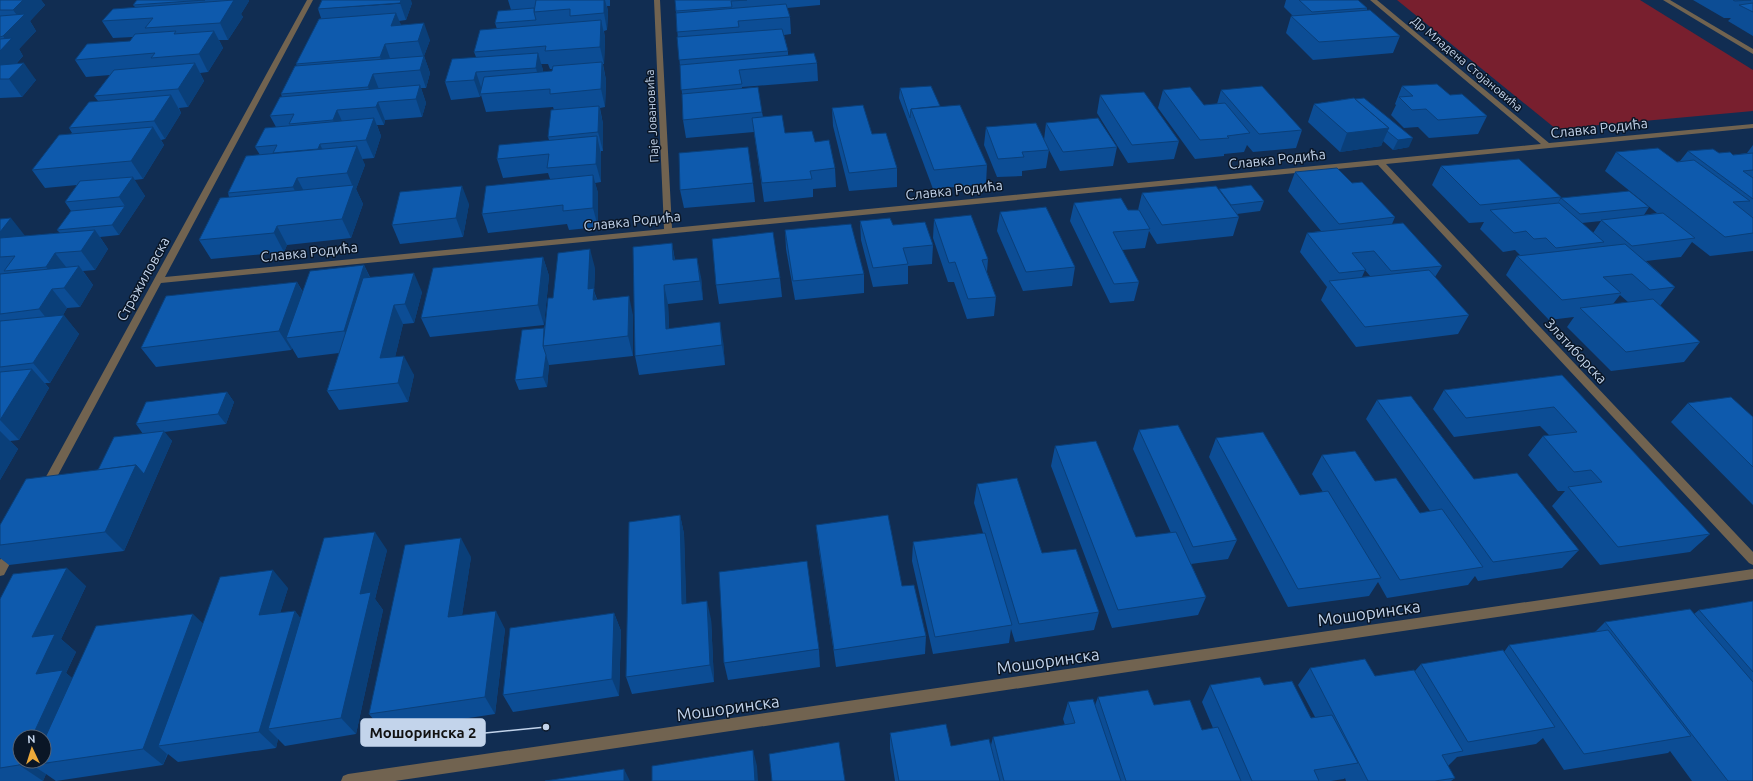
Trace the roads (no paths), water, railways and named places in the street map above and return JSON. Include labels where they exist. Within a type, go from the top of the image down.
[{"type":"street","name":"Стражиловска","points":[[41,495],[310,0]]},
{"type":"street","name":"Паје Јовановића","points":[[657,0],[668,231]]},
{"type":"street","name":"Др Младена Стојановића","points":[[1373,0],[1548,146]]},
{"type":"street","points":[[1666,0],[1753,52]]},
{"type":"street","name":"Славка Родића","points":[[158,280],[1753,126]]},
{"type":"street","name":"Златиборска","points":[[1380,162],[1753,560]]},
{"type":"street","points":[[0,571],[15,544]]},
{"type":"street","name":"Мошоринска","points":[[348,781],[1753,574]]},
{"type":"place","name":"Мошоринска 2","points":[[546,727]]}]
